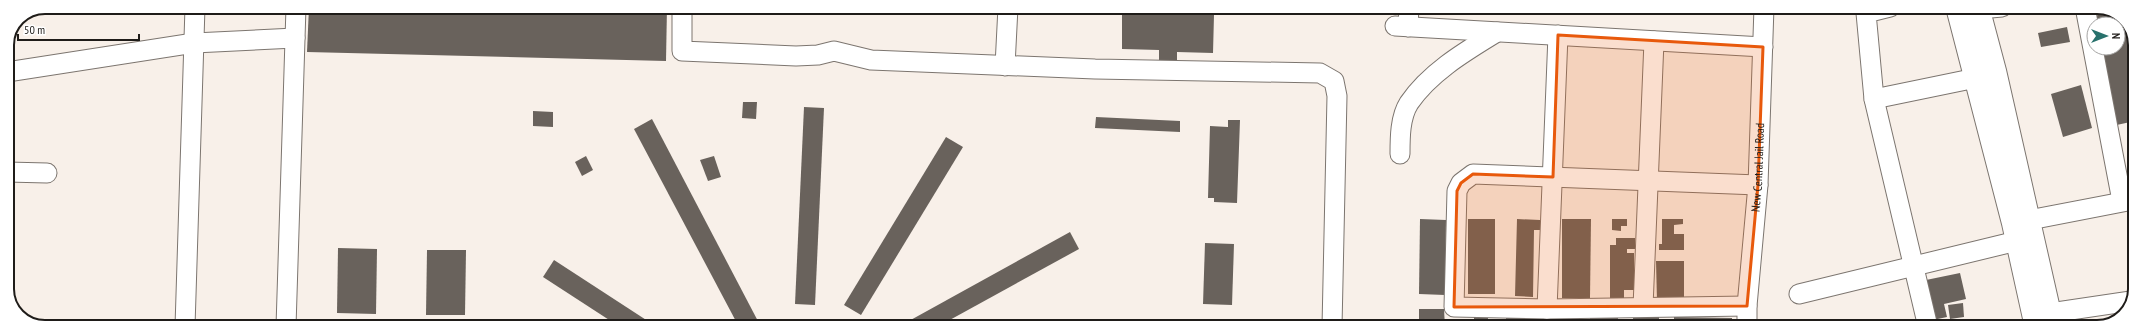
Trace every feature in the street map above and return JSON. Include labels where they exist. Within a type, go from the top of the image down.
[{"type":"street","points":[[185,320],[195,14]]},
{"type":"street","points":[[286,320],[296,14]]},
{"type":"street","points":[[682,14],[682,51],[796,56],[818,55],[834,51],[871,60],[1103,70],[1320,73],[1334,81],[1337,96],[1332,320]]},
{"type":"street","points":[[1005,66],[1008,14]]},
{"type":"street","points":[[1406,14],[1402,26],[1763,47]]},
{"type":"street","name":"New Central Jail Road","points":[[1747,320],[1758,184],[1764,14]]},
{"type":"street","points":[[1866,14],[1874,100],[1915,266],[1927,320]]},
{"type":"street","points":[[1959,14],[2045,320]]},
{"type":"street","points":[[1980,14],[1995,71],[2020,228]]},
{"type":"street","points":[[1799,294],[1915,266],[2020,228],[2128,201],[2086,14]]},
{"type":"street","points":[[1400,154],[1402,125],[1408,104],[1423,87],[1460,54],[1497,32]]},
{"type":"street","points":[[1547,309],[1558,35]]},
{"type":"street","points":[[14,71],[194,43],[295,38]]},
{"type":"street","points":[[1642,307],[1649,180],[1654,41]]},
{"type":"street","points":[[1874,100],[1976,78]]},
{"type":"street","points":[[14,172],[47,173]]},
{"type":"street","points":[[1747,306],[1547,309],[1454,307],[1457,191],[1461,183],[1473,174],[1758,184]]},
{"type":"street","points":[[2054,320],[2125,303]]},
{"type":"highlighted area","points":[[1558,35],[1763,47],[1758,185],[1747,306],[1454,307],[1457,191],[1461,183],[1473,174],[1553,177]]},
{"type":"building","points":[[309,14],[667,14],[666,61],[307,52]]},
{"type":"building","points":[[1122,14],[1214,15],[1213,53],[1177,52],[1177,63],[1159,63],[1159,50],[1122,49]]},
{"type":"building","points":[[2102,14],[2107,16],[2094,16]]},
{"type":"building","points":[[2067,27],[2070,42],[2041,47],[2038,33]]},
{"type":"building","points":[[2126,33],[2128,43],[2128,123],[2112,126],[2098,56],[2126,56]]},
{"type":"building","points":[[2081,85],[2092,128],[2063,137],[2051,94]]},
{"type":"building","points":[[743,102],[757,102],[756,119],[742,118]]},
{"type":"building","points":[[804,107],[824,108],[815,305],[795,304]]},
{"type":"building","points":[[533,111],[553,112],[553,127],[533,126]]},
{"type":"building","points":[[1096,117],[1180,121],[1180,132],[1095,128]]},
{"type":"building","points":[[652,119],[757,320],[735,320],[634,129]]},
{"type":"building","points":[[1228,120],[1240,120],[1237,203],[1214,202],[1214,198],[1208,198],[1210,126],[1228,127]]},
{"type":"building","points":[[946,137],[963,147],[861,315],[844,305]]},
{"type":"building","points":[[586,156],[593,170],[582,176],[575,162]]},
{"type":"building","points":[[714,156],[721,177],[708,181],[700,160]]},
{"type":"building","points":[[1420,219],[1446,220],[1445,295],[1419,294]]},
{"type":"building","points":[[1468,219],[1495,219],[1495,294],[1468,294]]},
{"type":"building","points":[[1517,219],[1540,220],[1540,230],[1534,230],[1533,297],[1515,296]]},
{"type":"building","points":[[1562,219],[1591,219],[1590,298],[1562,298]]},
{"type":"building","points":[[1612,219],[1627,219],[1627,226],[1621,226],[1621,231],[1612,230]]},
{"type":"building","points":[[1662,219],[1683,219],[1683,224],[1674,225],[1674,234],[1684,234],[1684,250],[1659,250],[1659,244],[1662,244]]},
{"type":"building","points":[[1070,232],[1079,249],[950,320],[911,320]]},
{"type":"building","points":[[1616,238],[1635,238],[1635,249],[1627,249],[1627,253],[1634,253],[1634,290],[1624,290],[1624,299],[1610,299],[1610,245],[1616,245]]},
{"type":"building","points":[[1205,243],[1234,244],[1232,305],[1203,304]]},
{"type":"building","points":[[338,248],[377,249],[376,314],[337,313]]},
{"type":"building","points":[[427,250],[466,250],[465,315],[426,315]]},
{"type":"building","points":[[554,260],[646,320],[609,320],[543,277]]},
{"type":"building","points":[[1656,261],[1684,261],[1684,301],[1657,301]]},
{"type":"building","points":[[1960,273],[1966,299],[1944,304],[1947,317],[1933,320],[1926,280]]},
{"type":"building","points":[[1963,303],[1964,317],[1950,319],[1948,305]]},
{"type":"building","points":[[1419,309],[1444,309],[1445,320],[1419,320]]},
{"type":"building","points":[[1474,312],[1488,313],[1488,320],[1474,320]]},
{"type":"building","points":[[1506,312],[1530,313],[1530,320],[1506,320]]},
{"type":"building","points":[[1547,313],[1575,314],[1575,320],[1547,320]]},
{"type":"building","points":[[1618,314],[1618,320],[1590,320],[1590,315]]},
{"type":"building","points":[[1633,315],[1659,316],[1659,320],[1633,320]]},
{"type":"building","points":[[1674,317],[1732,318],[1732,320],[1674,320]]}]
